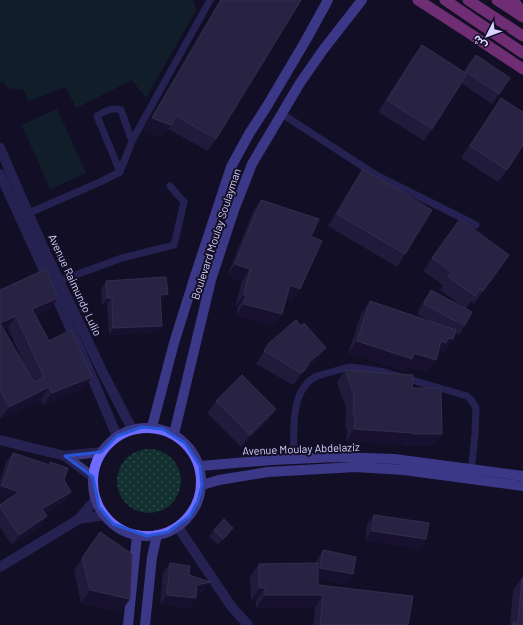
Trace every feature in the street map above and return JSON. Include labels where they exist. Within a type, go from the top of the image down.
[{"type":"highway","points":[[418,0],[466,30],[523,69]]},
{"type":"highway","points":[[445,0],[523,54]]},
{"type":"highway","points":[[468,0],[523,36]]},
{"type":"highway","points":[[497,0],[523,18]]},
{"type":"highway","points":[[513,0],[523,13]]},
{"type":"main road","name":"Boulevard Moulay Soulayman","points":[[152,427],[174,343],[231,167],[328,0]]},
{"type":"main road","name":"Boulevard Moulay Soulayman","points":[[174,434],[211,280],[234,210],[252,164],[300,83],[323,50],[362,0]]},
{"type":"main road","points":[[152,427],[174,434],[190,448],[200,466],[202,485],[198,501],[190,516],[178,527],[168,532],[147,536],[137,535],[124,530],[104,515],[96,499],[93,488],[93,477],[101,452],[108,443],[117,436],[132,429],[152,427]]},
{"type":"main road","name":"Avenue Moulay Abdelaziz","points":[[200,466],[294,459],[336,458],[394,460],[471,474],[523,486]]},
{"type":"main road","name":"Avenue Moulay Abdelaziz","points":[[202,485],[219,480],[268,472],[348,468],[380,468],[523,476]]},
{"type":"main road","points":[[128,625],[137,535]]},
{"type":"main road","points":[[145,625],[152,557],[157,535]]},
{"type":"street","name":"Avenue Raimundo Lulio","points":[[0,148],[43,248],[102,371],[132,429]]},
{"type":"street","name":"Avenue Raimundo Lulio","points":[[0,174],[79,347],[117,436]]},
{"type":"street","points":[[0,440],[65,456],[101,452]]},
{"type":"street","points":[[65,456],[93,477]]},
{"type":"street","points":[[0,567],[79,519],[96,499]]},
{"type":"street","points":[[79,519],[104,515]]},
{"type":"street","points":[[178,527],[230,606],[248,625]]},
{"type":"lane","points":[[29,213],[120,172],[132,142],[210,0]]},
{"type":"lane","points":[[120,172],[97,116],[105,111],[115,108],[121,110],[132,142]]},
{"type":"lane","points":[[282,114],[376,175],[476,225]]},
{"type":"lane","points":[[59,281],[122,258],[174,244],[184,202],[170,186]]},
{"type":"lane","points":[[294,459],[294,428],[300,392],[312,378],[349,367],[384,372],[467,396],[476,408],[476,434],[471,474]]},
{"type":"highlighted area","points":[[142,427],[163,429],[185,443],[200,466],[202,485],[198,501],[190,516],[168,532],[147,536],[113,524],[99,507],[93,477],[65,456],[101,452],[117,436]]},
{"type":"green space","points":[[0,0],[193,0],[196,10],[146,98],[132,80],[76,108],[66,87],[29,101],[23,90],[8,88],[3,82],[0,83]]},
{"type":"green space","points":[[57,109],[86,173],[50,189],[22,125]]},
{"type":"green space","points":[[149,449],[167,455],[175,463],[181,481],[175,499],[167,507],[149,513],[131,507],[123,499],[117,481],[123,463],[131,455]]},
{"type":"building","points":[[221,0],[301,0],[216,139],[176,116],[171,125],[152,118]]},
{"type":"building","points":[[422,45],[467,74],[432,129],[387,100]]},
{"type":"building","points":[[476,55],[510,78],[499,94],[465,71]]},
{"type":"building","points":[[501,98],[523,112],[523,145],[507,170],[470,146]]},
{"type":"building","points":[[363,169],[432,210],[405,254],[337,214]]},
{"type":"building","points":[[261,200],[319,219],[311,236],[322,241],[300,289],[290,285],[282,314],[244,304],[246,295],[244,295],[250,269],[235,264]]},
{"type":"building","points":[[460,219],[509,255],[483,291],[480,289],[475,296],[448,277],[452,272],[432,258]]},
{"type":"building","points":[[46,269],[58,298],[32,309],[49,341],[71,330],[92,377],[52,393],[49,387],[9,407],[0,389],[0,323],[0,290]],"holes":[[[16,316],[44,377],[34,382],[0,323]]]},
{"type":"building","points":[[166,277],[168,294],[160,295],[162,326],[113,328],[112,298],[107,298],[106,281]]},
{"type":"building","points":[[431,290],[472,312],[465,325],[424,304]]},
{"type":"building","points":[[370,301],[456,330],[453,339],[448,338],[446,343],[441,341],[436,360],[414,353],[412,359],[357,341]]},
{"type":"building","points":[[296,320],[301,326],[304,323],[326,348],[309,362],[305,370],[301,373],[264,351],[269,343]]},
{"type":"building","points":[[345,370],[413,375],[412,388],[441,388],[442,434],[413,434],[354,429],[354,396]]},
{"type":"building","points":[[242,375],[276,409],[250,435],[216,401]]},
{"type":"building","points":[[13,453],[50,465],[50,462],[68,468],[64,480],[71,492],[42,509],[47,516],[19,535],[0,507],[0,505],[19,492],[2,486]]},
{"type":"building","points":[[374,515],[429,523],[426,539],[372,531]]},
{"type":"building","points":[[224,519],[233,528],[223,539],[214,530]]},
{"type":"building","points":[[100,532],[132,554],[130,599],[90,590],[82,558]]},
{"type":"building","points":[[323,550],[356,557],[353,574],[320,568]]},
{"type":"building","points":[[170,563],[190,566],[189,575],[210,582],[197,585],[196,598],[167,595]]},
{"type":"building","points":[[318,563],[318,585],[413,596],[408,625],[320,625],[323,595],[265,595],[265,588],[259,588],[259,564]]},
{"type":"building","points":[[522,578],[523,625],[513,625],[513,622],[518,623]]}]
